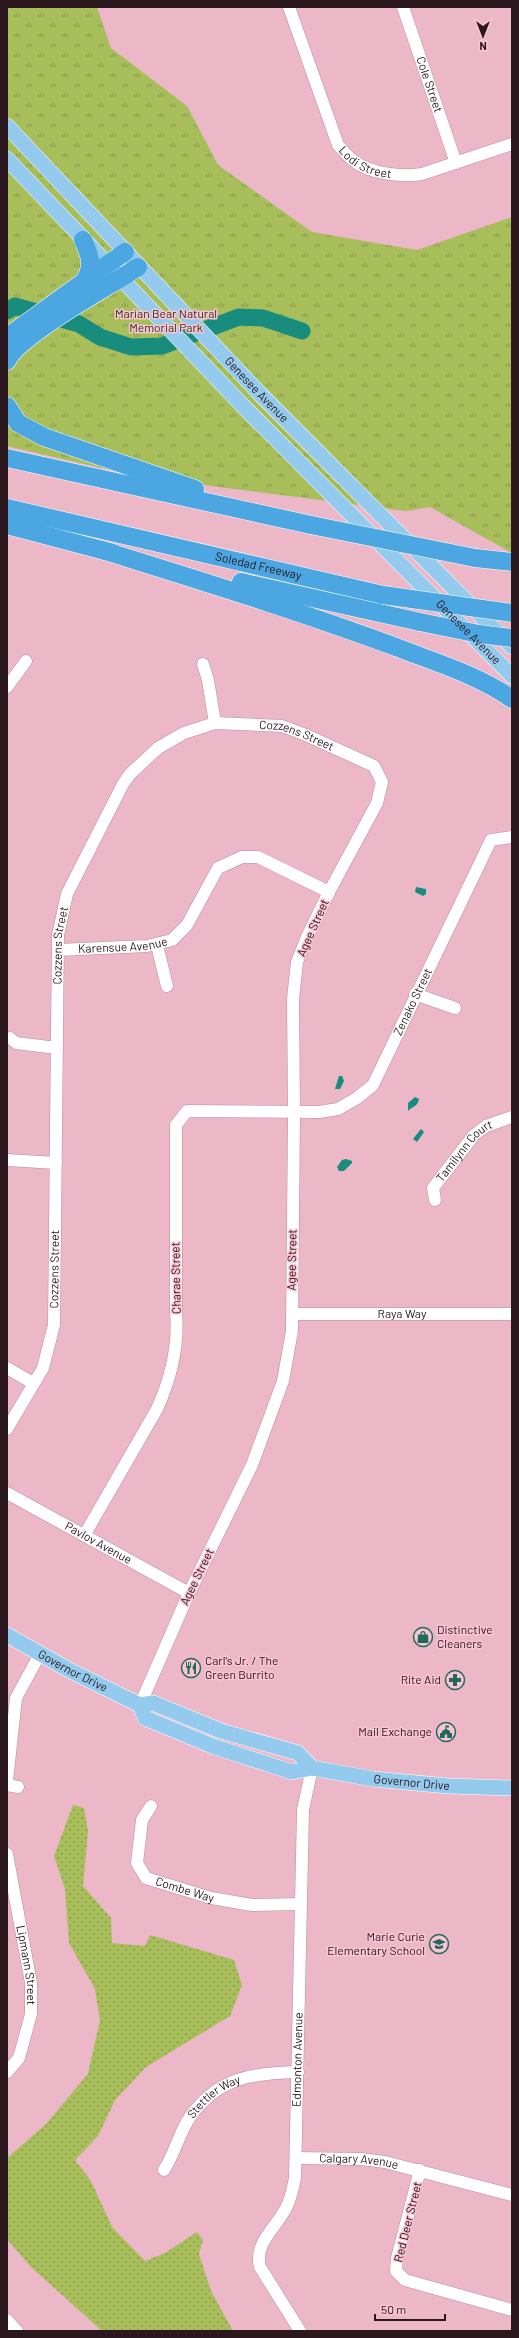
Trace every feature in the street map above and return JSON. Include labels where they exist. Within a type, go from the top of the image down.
[{"type":"highway","points":[[82,288],[91,268],[91,262],[83,240]]},
{"type":"highway","points":[[7,361],[9,355],[82,288],[125,252]]},
{"type":"highway","points":[[7,337],[82,288],[120,279],[138,267]]},
{"type":"highway","points":[[7,406],[18,424],[44,437],[272,516]]},
{"type":"highway","points":[[7,458],[311,525],[474,558],[512,562]]},
{"type":"highway","name":"Soledad Freeway","points":[[7,508],[383,595],[512,613]]},
{"type":"highway","points":[[7,525],[102,550],[420,622],[479,634],[512,638]]},
{"type":"highway","points":[[102,550],[242,594],[369,637],[446,666],[502,692],[512,699]]},
{"type":"main road","name":"Genesee Avenue","points":[[7,126],[138,267],[224,356],[512,647]]},
{"type":"main road","name":"Genesee Avenue","points":[[7,159],[201,363],[512,676]]},
{"type":"main road","name":"Governor Drive","points":[[7,1635],[40,1654],[140,1705],[154,1703],[221,1731],[298,1753],[312,1768],[373,1779],[448,1786],[512,1788]]},
{"type":"street","name":"Lodi Street","points":[[289,7],[338,145],[354,162],[386,174],[407,176],[422,174],[512,144]]},
{"type":"street","name":"Cole Street","points":[[403,7],[456,163]]},
{"type":"street","points":[[7,687],[26,661]]},
{"type":"street","points":[[203,664],[208,680],[215,723]]},
{"type":"street","name":"Cozzens Street","points":[[7,1429],[43,1368],[54,1325],[58,935],[67,894],[123,784],[130,774],[158,748],[184,733],[215,723],[282,726],[306,735],[374,766],[382,782],[377,803]]},
{"type":"street","name":"Agee Street","points":[[140,1705],[189,1593],[260,1447],[283,1381],[289,1355],[292,1314],[294,1113],[293,999],[297,962],[307,937],[329,892],[377,803]]},
{"type":"street","name":"Zenako Street","points":[[294,1113],[319,1112],[338,1109],[357,1098],[373,1085],[415,994],[491,840],[512,837]]},
{"type":"street","name":"Karensue Avenue","points":[[58,950],[157,945],[172,940],[187,924],[218,868],[242,857],[258,857],[329,892]]},
{"type":"street","points":[[157,945],[167,986]]},
{"type":"street","points":[[415,994],[455,1008]]},
{"type":"street","points":[[10,1038],[16,1043],[57,1048]]},
{"type":"street","name":"Charae Street","points":[[85,1534],[157,1408],[166,1389],[172,1368],[178,1330],[176,1304],[176,1125],[187,1111],[294,1113]]},
{"type":"street","name":"Tamilynn Court","points":[[435,1200],[433,1188],[474,1135],[486,1126],[512,1117]]},
{"type":"street","points":[[7,1160],[56,1163]]},
{"type":"street","name":"Raya Way","points":[[292,1314],[512,1314]]},
{"type":"street","points":[[7,1368],[34,1383]]},
{"type":"street","name":"Pavlov Avenue","points":[[7,1493],[85,1534],[189,1593]]},
{"type":"street","points":[[11,1784],[16,1698],[40,1654]]},
{"type":"street","name":"Edmonton Avenue","points":[[300,2331],[260,2267],[257,2256],[259,2246],[275,2227],[287,2206],[296,2178],[302,1810],[312,1768]]},
{"type":"street","name":"Combe Way","points":[[151,1806],[142,1820],[137,1863],[146,1878],[212,1898],[252,1905],[301,1904]]},
{"type":"street","name":"Lipmann Street","points":[[7,1854],[31,1983],[31,2014],[19,2058],[7,2072]]},
{"type":"street","name":"Stettler Way","points":[[164,2170],[173,2156],[190,2118],[205,2100],[223,2086],[241,2078],[263,2073],[298,2072]]},
{"type":"street","name":"Calgary Avenue","points":[[297,2158],[361,2158],[420,2170],[512,2195]]},
{"type":"street","name":"Red Deer Street","points":[[420,2170],[397,2258],[396,2270],[405,2280],[512,2310]]},
{"type":"street","points":[[7,2320],[18,2331]]},
{"type":"green space","name":"Marian Bear Natural Memorial Park","points":[[7,7],[97,7],[111,48],[187,106],[218,165],[312,232],[417,250],[512,217],[512,553],[430,507],[406,511],[140,477],[7,446]]},
{"type":"green space","points":[[73,1805],[84,1808],[88,1831],[83,1886],[111,1918],[112,1943],[145,1946],[150,1935],[234,1960],[242,1985],[230,2016],[146,2067],[115,2100],[98,2136],[75,2160],[91,2181],[112,2227],[145,2261],[165,2253],[197,2232],[203,2240],[199,2254],[211,2291],[233,2331],[102,2331],[30,2266],[7,2239],[7,2158],[46,2124],[88,2074],[100,2020],[95,1989],[69,1943],[65,1889],[54,1856]]},
{"type":"shaded area","points":[[416,887],[426,889],[426,894],[423,896],[415,892]]},
{"type":"shaded area","points":[[339,1076],[342,1076],[344,1081],[340,1089],[335,1089]]},
{"type":"shaded area","points":[[415,1097],[419,1099],[418,1102],[408,1111],[408,1103]]},
{"type":"shaded area","points":[[421,1129],[424,1132],[417,1142],[413,1139]]},
{"type":"shaded area","points":[[346,1159],[352,1161],[352,1163],[344,1171],[339,1171],[337,1167],[342,1160]]},
{"type":"waterway","points":[[7,311],[15,306],[79,324],[100,337],[131,347],[162,346],[239,317],[263,318],[302,331]]},
{"type":"place","name":"Distinctive Cleaners","points":[[423,1637]]},
{"type":"place","name":"Carl's Jr. / The Green Burrito","points":[[191,1668]]},
{"type":"place","name":"Rite Aid","points":[[455,1680]]},
{"type":"place","name":"Mail Exchange","points":[[446,1732]]},
{"type":"place","name":"Marie Curie Elementary School","points":[[439,1944]]}]
